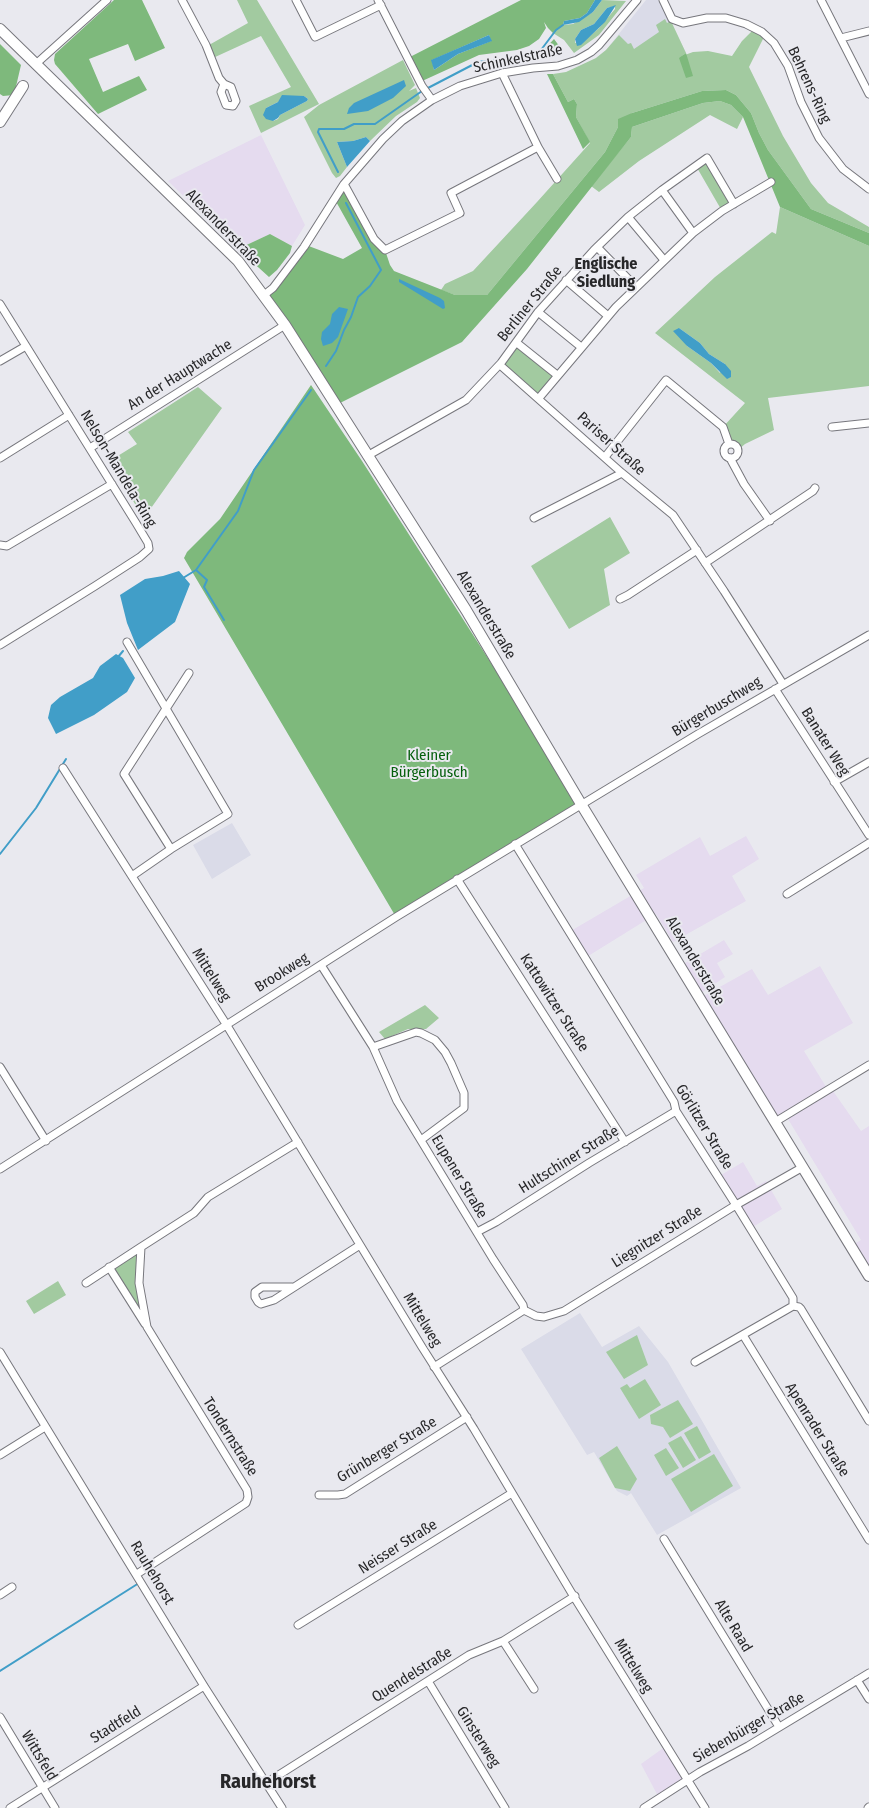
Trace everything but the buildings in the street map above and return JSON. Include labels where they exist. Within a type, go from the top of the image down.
[{"type":"main road","name":"Alexanderstraße","points":[[0,29],[238,261],[285,325],[466,610],[581,804],[869,1276]]},
{"type":"main road","points":[[0,122],[23,86]]},
{"type":"street","points":[[37,63],[107,0]]},
{"type":"street","points":[[182,0],[206,45],[219,78],[224,84]]},
{"type":"street","points":[[296,0],[315,37],[380,2],[424,89],[432,100]]},
{"type":"street","name":"Behrens-Ring","points":[[663,0],[672,19],[683,23],[707,18],[726,18],[746,24],[762,32],[774,43],[788,66],[801,102],[819,138],[843,169],[869,189]]},
{"type":"street","points":[[821,0],[865,80],[869,94]]},
{"type":"street","name":"Schinkelstraße","points":[[264,295],[273,288],[304,247],[344,184],[383,139],[402,121],[432,100],[460,86],[502,73],[558,66],[584,56],[599,45],[634,1]]},
{"type":"street","points":[[841,38],[869,31]]},
{"type":"street","points":[[502,73],[538,147],[557,179]]},
{"type":"street","points":[[344,184],[374,239],[385,250],[460,213],[451,193],[538,147]]},
{"type":"street","name":"Berliner Straße","points":[[367,456],[466,400],[500,365],[538,312],[597,247],[628,217],[707,158],[734,204]]},
{"type":"street","points":[[539,398],[608,316],[692,233],[734,204],[771,182]]},
{"type":"street","points":[[662,190],[692,233]]},
{"type":"street","points":[[628,217],[664,260]]},
{"type":"street","points":[[597,247],[636,287]]},
{"type":"street","points":[[566,280],[608,316]]},
{"type":"street","name":"Nelson-Mandela-Ring","points":[[0,304],[112,484],[148,544],[149,550],[108,578],[0,645]]},
{"type":"street","points":[[538,312],[581,347]]},
{"type":"street","name":"An der Hauptwache","points":[[90,448],[285,325]]},
{"type":"street","points":[[517,342],[557,375]]},
{"type":"street","points":[[0,361],[26,346]]},
{"type":"street","name":"Pariser Straße","points":[[500,365],[622,473],[673,515],[783,684]]},
{"type":"street","points":[[605,457],[666,380],[722,427],[729,444]]},
{"type":"street","points":[[0,458],[69,415]]},
{"type":"street","points":[[832,427],[869,422]]},
{"type":"street","points":[[729,444],[725,446],[725,456],[730,458],[744,484],[770,521]]},
{"type":"street","points":[[729,444],[736,446],[739,452],[735,458],[730,458]]},
{"type":"street","points":[[534,518],[622,473]]},
{"type":"street","points":[[0,545],[8,546],[112,484]]},
{"type":"street","points":[[705,563],[813,492],[815,488]]},
{"type":"street","points":[[620,599],[697,550]]},
{"type":"street","name":"Bürgerbuschweg","points":[[581,804],[869,635]]},
{"type":"street","points":[[127,642],[228,814],[149,863],[132,876]]},
{"type":"street","points":[[171,849],[124,774],[189,673]]},
{"type":"street","name":"Banater Weg","points":[[775,689],[869,835]]},
{"type":"street","points":[[834,782],[869,762]]},
{"type":"street","name":"Mittelweg","points":[[63,768],[226,1024],[705,1808]]},
{"type":"street","name":"Brookweg","points":[[0,1169],[226,1024],[457,879],[581,804]]},
{"type":"street","points":[[787,894],[869,843]]},
{"type":"street","name":"Görlitzer Straße","points":[[515,844],[674,1102],[676,1111],[793,1298],[794,1306],[801,1309],[869,1421]]},
{"type":"street","name":"Kattowitzer Straße","points":[[457,879],[625,1142]]},
{"type":"street","name":"Eupener Straße","points":[[321,965],[373,1047],[397,1101],[523,1305],[524,1310]]},
{"type":"street","points":[[373,1047],[416,1032],[435,1040],[448,1058],[464,1093],[464,1108],[421,1140]]},
{"type":"street","points":[[775,1122],[869,1064]]},
{"type":"street","points":[[0,1067],[46,1140]]},
{"type":"street","name":"Hultschiner Straße","points":[[477,1232],[676,1111]]},
{"type":"street","points":[[86,1283],[194,1213],[208,1196],[298,1142]]},
{"type":"street","name":"Liegnitzer Straße","points":[[524,1310],[544,1318],[564,1311],[736,1205],[803,1167]]},
{"type":"street","points":[[292,1287],[262,1287],[255,1292],[255,1297],[261,1304],[266,1303],[292,1287],[360,1245]]},
{"type":"street","name":"Tondernstraße","points":[[141,1247],[139,1283],[147,1327]]},
{"type":"street","name":"Tondernstraße","points":[[110,1267],[247,1490],[248,1497],[246,1503],[137,1574]]},
{"type":"street","points":[[695,1362],[794,1306]]},
{"type":"street","points":[[434,1367],[524,1310]]},
{"type":"street","name":"Apenrader Straße","points":[[743,1335],[869,1540]]},
{"type":"street","name":"Rauhehorst","points":[[0,1352],[204,1686],[282,1808]]},
{"type":"street","name":"Grünberger Straße","points":[[319,1494],[345,1494],[467,1418]]},
{"type":"street","points":[[0,1455],[46,1426]]},
{"type":"street","name":"Neisser Straße","points":[[298,1625],[512,1493]]},
{"type":"street","name":"Alte Raad","points":[[664,1539],[779,1727]]},
{"type":"street","points":[[0,1595],[12,1587]]},
{"type":"street","name":"Quendelstraße","points":[[266,1783],[469,1655],[503,1641],[575,1596]]},
{"type":"street","points":[[503,1641],[534,1689]]},
{"type":"street","name":"Siebenbürger Straße","points":[[644,1808],[687,1780],[869,1673]]},
{"type":"street","points":[[858,1680],[869,1699]]},
{"type":"street","name":"Ginsterweg","points":[[428,1681],[505,1808]]},
{"type":"street","name":"Stadtfeld","points":[[10,1808],[204,1686]]},
{"type":"street","name":"Wittsfeld","points":[[0,1717],[55,1808]]},
{"type":"shaded area","points":[[646,0],[659,0],[686,53],[596,58],[606,50]]},
{"type":"shaded area","points":[[261,135],[305,225],[292,246],[270,234],[238,249],[168,181]]},
{"type":"shaded area","points":[[232,823],[251,855],[212,879],[193,845]]},
{"type":"shaded area","points":[[746,836],[759,859],[732,876],[746,901],[673,942],[656,914],[585,958],[569,932],[644,888],[636,875],[700,837],[710,856]]},
{"type":"shaded area","points":[[724,940],[733,954],[717,963],[725,977],[698,995],[680,966]]},
{"type":"shaded area","points":[[820,966],[853,1023],[804,1051],[828,1090],[775,1122],[700,998],[752,969],[768,995]]},
{"type":"shaded area","points":[[833,1091],[861,1131],[869,1126],[869,1275],[851,1246],[861,1240],[788,1119]]},
{"type":"shaded area","points":[[743,1162],[757,1186],[766,1181],[782,1209],[753,1227],[721,1175]]},
{"type":"shaded area","points":[[580,1313],[602,1347],[639,1326],[668,1362],[741,1488],[657,1535],[631,1493],[627,1496],[617,1491],[594,1452],[587,1455],[521,1349]]},
{"type":"shaded area","points":[[666,1746],[687,1780],[659,1798],[641,1764]]},
{"type":"green space","points":[[114,0],[142,0],[165,48],[135,61],[128,44],[89,59],[103,92],[139,76],[147,90],[98,114],[55,64],[54,60],[55,54]]},
{"type":"green space","points":[[237,0],[257,0],[319,104],[261,133],[249,106],[291,87],[261,36],[213,58],[209,45],[248,23]],"holes":[[[290,96],[304,96],[308,99],[307,101],[280,115],[278,119],[273,121],[266,108]]]},
{"type":"green space","points":[[521,0],[595,0],[587,13],[580,18],[564,21],[563,25],[553,33],[544,22],[546,28],[539,39],[529,46],[517,50],[479,55],[420,82],[408,58]],"holes":[[[489,35],[491,41],[458,54],[434,70],[432,60]]]},
{"type":"green space","points":[[602,0],[626,1],[599,35],[574,53],[564,40],[553,33],[563,25],[573,24],[593,12]],"holes":[[[615,6],[615,9],[590,36],[575,43],[575,39],[581,30],[594,24],[607,8]]]},
{"type":"green space","points":[[665,19],[667,23],[671,21],[686,53],[682,56],[693,52],[708,51],[732,56],[742,41],[755,28],[765,35],[749,67],[783,136],[811,183],[828,203],[869,227],[869,233],[811,209],[768,150],[751,113],[736,95],[726,90],[702,91],[632,113],[618,127],[605,152],[487,295],[455,295],[441,290],[445,284],[473,271],[590,143],[576,117],[577,104],[574,99],[568,102],[553,74],[566,72],[596,58],[619,35],[628,44],[631,43],[634,49],[659,32],[656,25]]},
{"type":"green space","points":[[554,39],[563,51],[536,58]]},
{"type":"green space","points":[[0,44],[21,65],[14,95],[3,96],[0,94]]},
{"type":"green space","points":[[686,53],[693,76],[686,78],[679,58]]},
{"type":"green space","points":[[403,60],[415,85],[409,91],[416,88],[420,98],[396,116],[370,141],[366,137],[353,141],[337,142],[347,167],[336,178],[304,117],[319,105]]},
{"type":"green space","points":[[547,74],[553,74],[568,102],[574,99],[577,104],[576,117],[590,142],[583,149]]},
{"type":"green space","points":[[726,90],[736,95],[751,113],[768,150],[811,209],[869,233],[869,246],[780,207],[743,117],[731,105],[720,101],[703,103],[632,127],[631,137],[527,269],[462,342],[338,404],[264,295],[306,245],[343,259],[362,248],[334,198],[344,184],[375,240],[385,250],[394,271],[455,295],[487,295],[605,152],[618,127],[618,119],[702,91]]},
{"type":"green space","points":[[720,101],[731,105],[743,117],[737,129],[710,115],[639,161],[599,192],[591,186],[631,137],[632,127],[703,103]]},
{"type":"green space","points":[[707,158],[734,204],[722,211],[696,166]]},
{"type":"green space","points":[[780,207],[869,246],[869,386],[768,398],[774,430],[745,444],[738,450],[732,444],[723,427],[745,403],[655,333],[715,277],[772,232],[776,234]],"holes":[[[679,328],[700,343],[709,354],[725,364],[720,373],[711,363],[687,346]]]},
{"type":"green space","points":[[270,234],[292,246],[290,253],[269,277],[238,249]]},
{"type":"green space","points":[[517,343],[557,375],[539,398],[501,363]]},
{"type":"green space","name":"Kleiner Bürgerbusch","points":[[311,385],[362,461],[581,804],[396,917],[184,558],[187,552],[220,519]]},
{"type":"green space","points":[[198,387],[222,408],[144,518],[108,462],[137,444],[128,432]]},
{"type":"green space","points":[[610,517],[630,553],[604,569],[610,605],[569,629],[531,566]]},
{"type":"green space","points":[[425,1005],[439,1018],[426,1029],[408,1029],[385,1039],[379,1032]]},
{"type":"green space","points":[[141,1247],[139,1266],[147,1327],[109,1267]]},
{"type":"green space","points":[[58,1281],[66,1295],[34,1314],[26,1301]]},
{"type":"green space","points":[[637,1335],[648,1365],[624,1379],[606,1352]]},
{"type":"green space","points":[[645,1379],[661,1405],[639,1419],[620,1388],[627,1384],[630,1388]]},
{"type":"green space","points":[[678,1400],[693,1424],[670,1438],[663,1427],[651,1424],[650,1415]]},
{"type":"green space","points":[[697,1426],[711,1452],[699,1459],[684,1433]]},
{"type":"green space","points":[[681,1436],[696,1460],[683,1468],[668,1443]]},
{"type":"green space","points":[[617,1446],[637,1479],[630,1491],[615,1488],[599,1458]]},
{"type":"green space","points":[[666,1448],[679,1468],[666,1476],[654,1455]]},
{"type":"green space","points":[[714,1454],[733,1486],[691,1512],[671,1479]]},
{"type":"water","points":[[595,0],[602,0],[593,12],[579,22],[563,25],[564,21],[580,18],[587,13]]},
{"type":"water","points":[[616,5],[605,22],[581,45],[577,46],[575,39],[581,30],[594,24],[607,8]]},
{"type":"water","points":[[489,35],[492,41],[458,54],[434,70],[431,60]]},
{"type":"water","points":[[404,80],[406,86],[393,98],[368,111],[347,114],[349,108],[354,103]]},
{"type":"water","points":[[282,95],[304,96],[308,99],[273,121],[266,119],[263,115],[266,108],[278,102]]},
{"type":"water","points":[[366,137],[370,141],[347,167],[337,142],[353,141]]},
{"type":"water","points":[[399,279],[440,298],[444,301],[445,308],[443,309],[399,282]]},
{"type":"water","points":[[339,307],[348,309],[338,337],[332,343],[323,346],[322,332],[330,324],[332,314]]},
{"type":"water","points":[[679,328],[700,343],[709,354],[725,364],[731,371],[731,377],[727,379],[711,363],[687,346],[673,331]]},
{"type":"water","points":[[179,571],[190,584],[175,622],[138,650],[127,623],[120,595],[145,579]]},
{"type":"water","points":[[116,654],[123,658],[135,678],[127,692],[94,715],[56,734],[48,718],[51,705],[60,697],[93,678],[100,666]]},
{"type":"waterway","points":[[426,89],[478,62],[538,54],[556,30],[563,25]]},
{"type":"waterway","points":[[338,172],[318,132],[319,129],[344,129],[354,124],[375,124],[422,91]]},
{"type":"waterway","points":[[326,366],[336,351],[358,297],[370,286],[381,270],[346,203]]},
{"type":"waterway","points":[[183,578],[196,570],[238,511],[254,470],[311,390]]},
{"type":"waterway","points":[[196,570],[207,580],[204,587],[224,620]]},
{"type":"waterway","points":[[118,657],[123,651]]},
{"type":"waterway","points":[[0,854],[36,808],[66,759]]},
{"type":"waterway","points":[[0,1671],[139,1583]]},
{"type":"district","name":"Englische Siedlung","points":[[606,274]]},
{"type":"district","name":"Rauhehorst","points":[[268,1782]]}]
